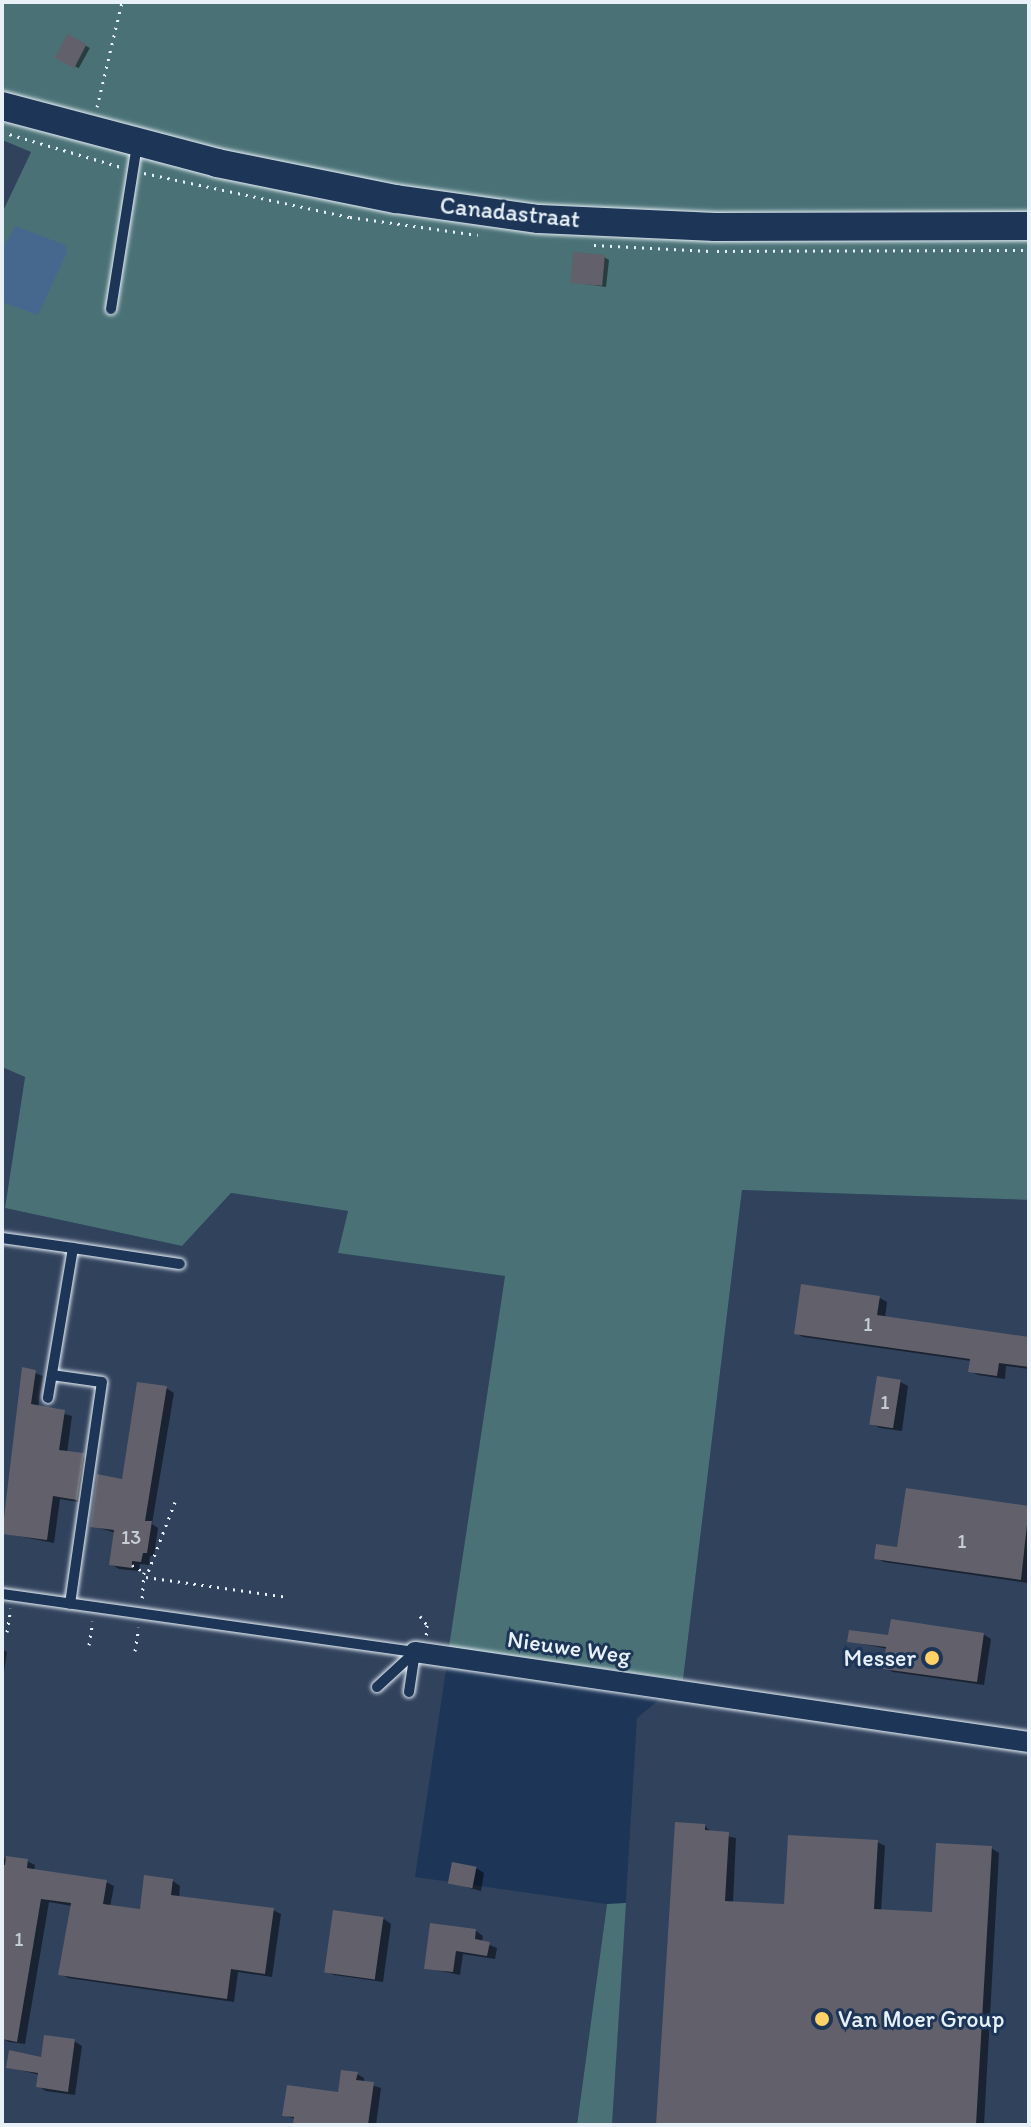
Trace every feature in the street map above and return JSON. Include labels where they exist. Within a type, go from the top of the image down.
[{"type":"street","name":"Canadastraat","points":[[2,106],[217,163],[396,199],[539,219],[727,228],[1029,226]]},
{"type":"street","name":"Nieuwe Weg","points":[[415,1652],[1029,1741]]},
{"type":"lane","points":[[111,309],[138,142]]},
{"type":"lane","points":[[2,1238],[180,1264]]},
{"type":"lane","points":[[48,1398],[73,1248]]},
{"type":"lane","points":[[52,1375],[102,1382],[70,1604]]},
{"type":"lane","name":"Nieuwe Weg","points":[[8,1595],[415,1652]]},
{"type":"lane","points":[[377,1687],[415,1652]]},
{"type":"lane","points":[[409,1692],[415,1652]]},
{"type":"path","points":[[91,130],[122,2]]},
{"type":"path","points":[[175,1502],[146,1577],[288,1597]]},
{"type":"path","points":[[7,1632],[8,1595]]},
{"type":"path","points":[[89,1645],[98,1608]]},
{"type":"shaded area","points":[[2,140],[31,152],[2,213]]},
{"type":"shaded area","points":[[16,226],[65,245],[67,252],[38,315],[2,302],[2,248]]},
{"type":"shaded area","points":[[2,1067],[25,1077],[5,1208],[182,1246],[231,1193],[348,1211],[339,1253],[505,1276],[415,1877],[607,1904],[577,2125],[2,2125]]},
{"type":"shaded area","points":[[742,1190],[1029,1200],[1029,2125],[612,2125],[637,1718],[683,1680]]},
{"type":"green space","points":[[2,2],[1029,2],[1029,1200],[742,1190],[683,1680],[449,1647],[505,1276],[338,1253],[348,1211],[231,1193],[182,1246],[5,1208],[25,1077],[2,1067],[2,213],[31,152],[2,140]]},
{"type":"green space","points":[[626,1903],[612,2125],[577,2125],[607,1904]]},
{"type":"building","points":[[67,34],[87,44],[74,68],[55,58]]},
{"type":"building","points":[[573,252],[605,255],[602,286],[570,283]]},
{"type":"building","points":[[801,1284],[880,1296],[877,1315],[1029,1337],[1029,1367],[999,1363],[997,1376],[968,1372],[970,1359],[794,1334]]},
{"type":"building","points":[[22,1367],[36,1370],[31,1404],[65,1410],[59,1450],[84,1453],[77,1500],[53,1496],[47,1540],[2,1534]]},
{"type":"building","points":[[877,1376],[901,1380],[893,1428],[869,1424]]},
{"type":"building","points":[[137,1382],[167,1386],[145,1521],[152,1521],[147,1553],[143,1553],[141,1562],[132,1561],[132,1568],[109,1565],[114,1530],[90,1527],[97,1474],[122,1479]]},
{"type":"building","points":[[906,1488],[1029,1506],[1021,1580],[874,1559],[876,1544],[897,1547]]},
{"type":"building","name":"Messer","points":[[891,1619],[984,1633],[977,1682],[883,1669],[886,1647],[847,1642],[849,1630],[888,1635]]},
{"type":"building","name":"Van Moer Group","points":[[675,1822],[705,1824],[705,1830],[729,1832],[725,1901],[784,1904],[788,1835],[878,1840],[874,1909],[932,1912],[936,1843],[992,1846],[976,2125],[656,2125]]},
{"type":"building","points":[[6,1856],[28,1859],[27,1868],[107,1880],[103,1904],[140,1909],[144,1875],[173,1879],[171,1895],[274,1908],[265,1974],[231,1969],[227,1999],[58,1975],[71,1903],[41,1899],[17,2042],[2,2039],[2,1865],[5,1865]]},
{"type":"building","points":[[452,1862],[477,1867],[472,1888],[448,1884]]},
{"type":"building","points":[[333,1910],[384,1917],[375,1979],[324,1972]]},
{"type":"building","points":[[430,1923],[476,1929],[475,1939],[490,1942],[487,1956],[456,1951],[453,1972],[424,1969]]},
{"type":"building","points":[[44,2035],[75,2039],[68,2092],[36,2087],[38,2073],[6,2068],[9,2050],[41,2057]]},
{"type":"building","points":[[341,2070],[358,2072],[356,2080],[374,2082],[368,2125],[293,2125],[294,2117],[282,2116],[287,2085],[338,2092]]},
{"type":"place","name":"Messer","points":[[932,1658]]},
{"type":"place","name":"Van Moer Group","points":[[822,2019]]}]
